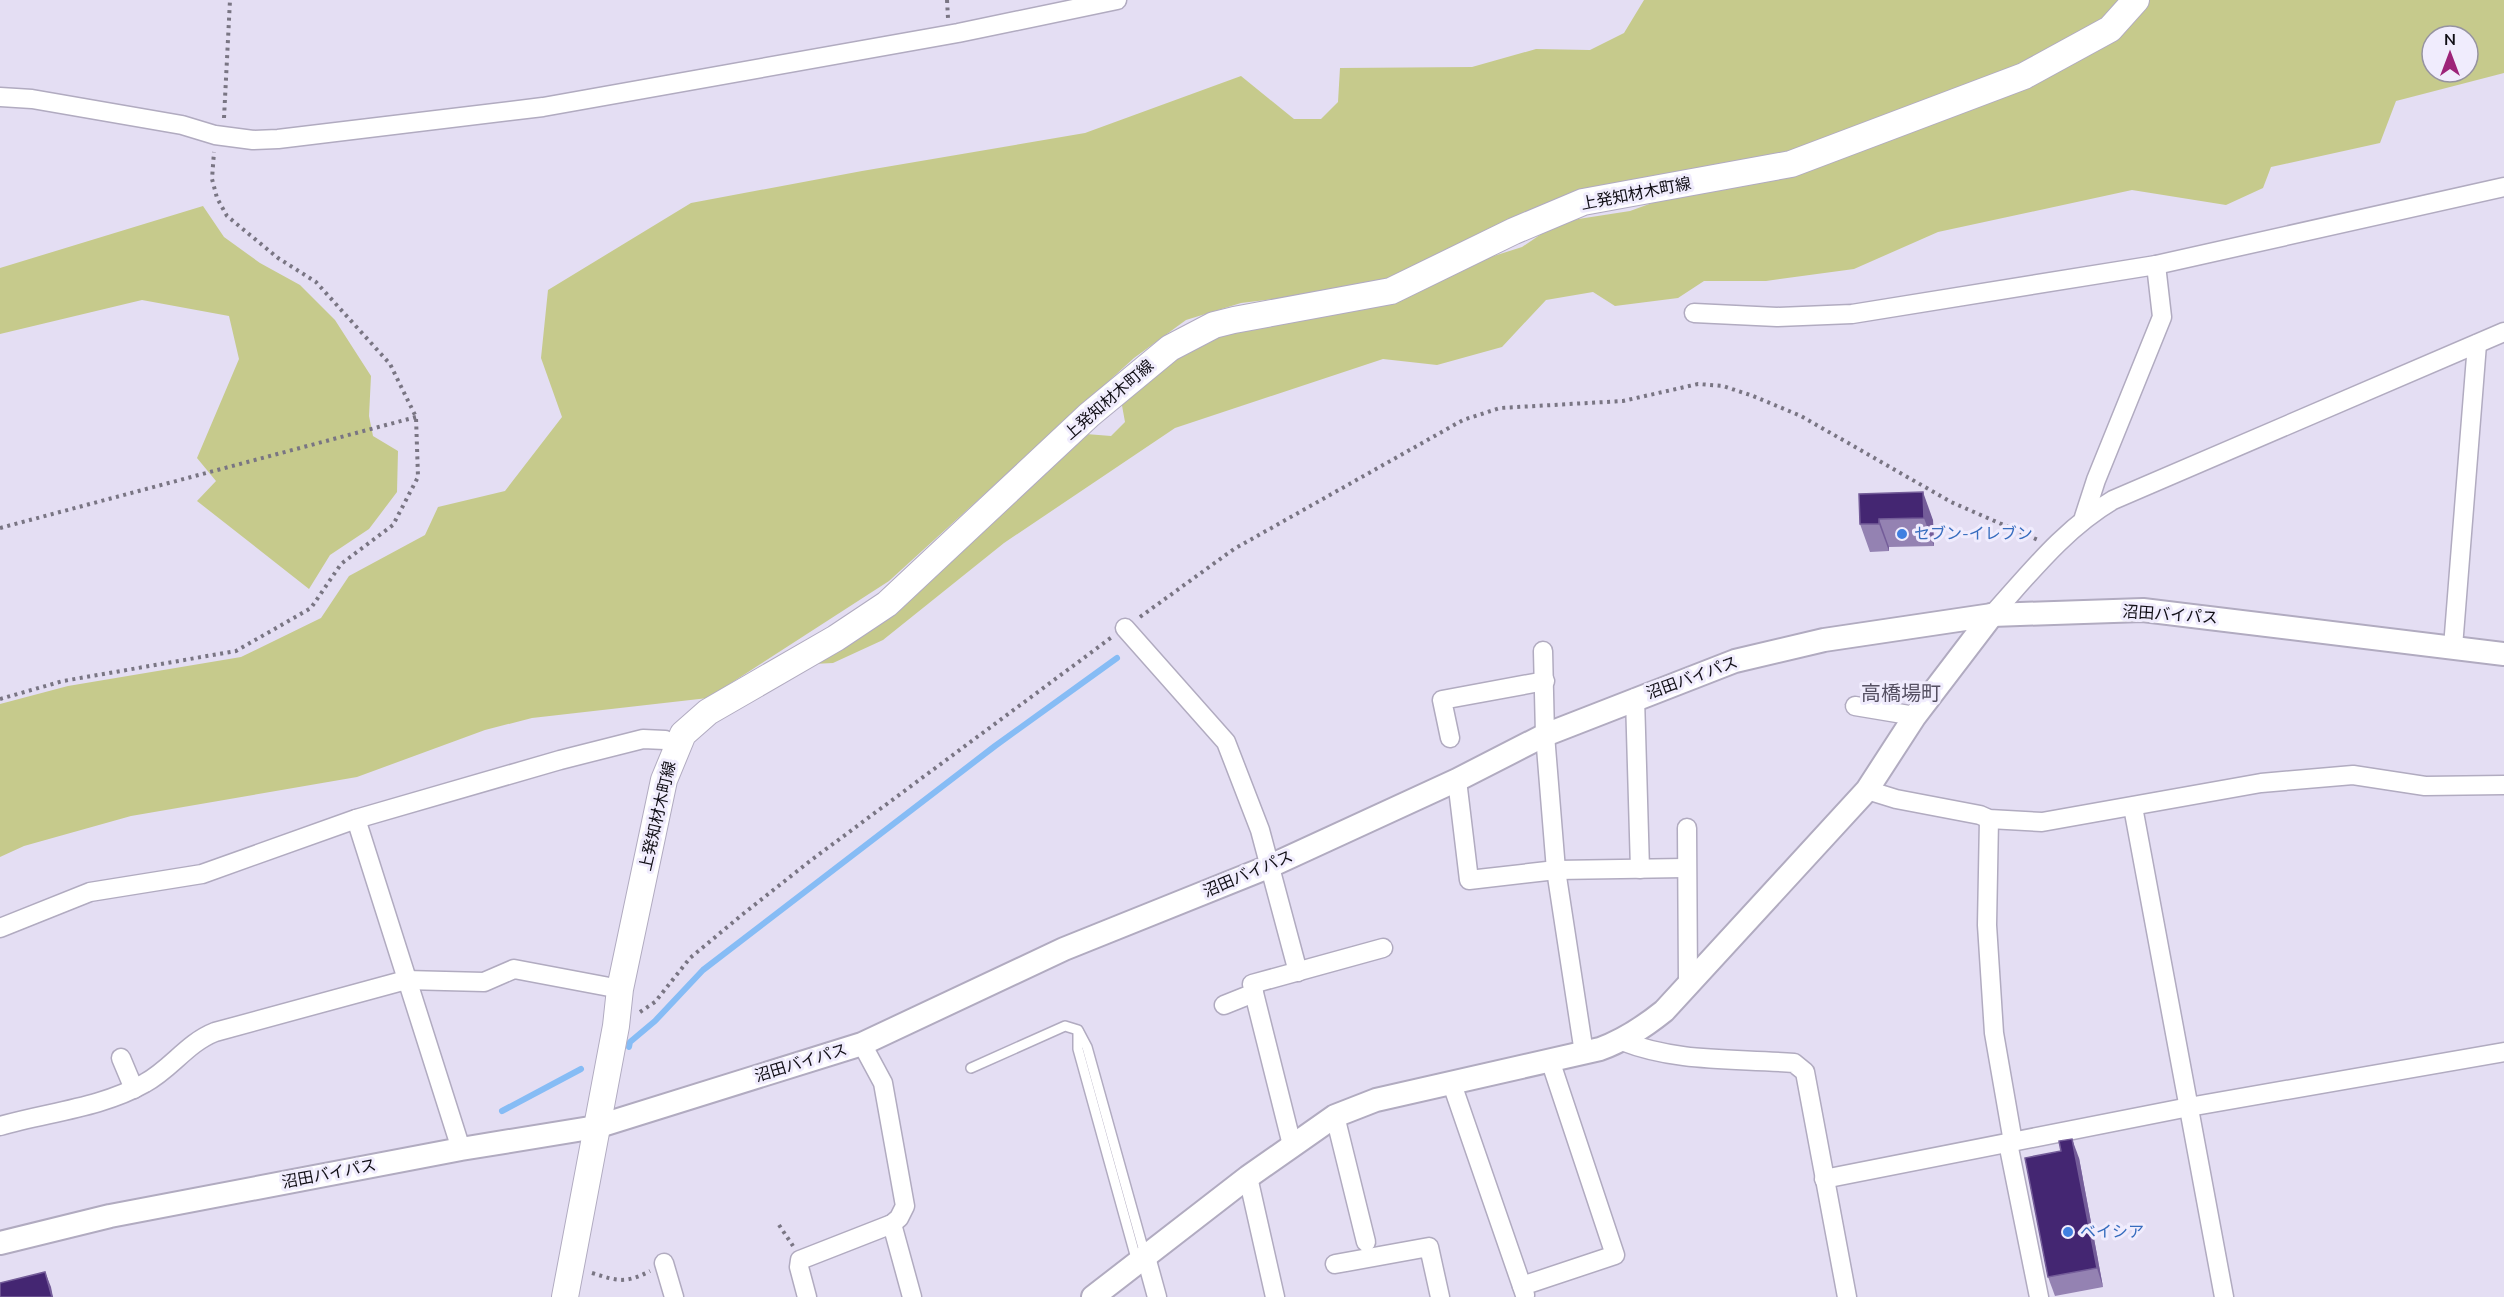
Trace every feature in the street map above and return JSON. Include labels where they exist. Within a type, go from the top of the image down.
[{"type":"main road","name":"上発知材木町線","points":[[565,1297],[616,1026],[620,989],[664,780],[676,746],[683,734],[708,712],[836,638],[887,604],[1089,415],[1170,348],[1192,336],[1234,320],[1391,291],[1514,231],[1583,202],[1791,164],[2024,76],[2110,29],[2136,0]]},
{"type":"street","points":[[0,97],[32,99],[171,123],[219,136],[253,140],[278,139],[543,107],[946,35],[1117,0]]},
{"type":"street","points":[[1694,313],[1777,317],[1852,314],[2156,265],[2504,187]]},
{"type":"street","points":[[2084,518],[2096,480],[2162,317],[2156,265]]},
{"type":"street","points":[[1093,1297],[1292,1144],[1335,1116],[1376,1100],[1584,1053],[1622,1041],[1664,1011],[1774,894],[1867,790],[1915,716],[1992,615],[2053,547],[2084,518],[2113,500],[2504,333]]},
{"type":"street","points":[[2453,647],[2477,344]]},
{"type":"street","name":"沼田バイパス","points":[[0,1243],[110,1216],[461,1149],[596,1127],[862,1044],[1064,949],[1268,867],[1457,780],[1545,735],[1635,698],[1735,661],[1790,648],[1913,625],[1992,615],[2143,610],[2504,654]]},
{"type":"street","points":[[1125,628],[1226,742],[1260,830],[1268,867],[1298,972]]},
{"type":"street","points":[[1543,651],[1545,735],[1556,870],[1584,1053]]},
{"type":"street","points":[[1450,738],[1442,700],[1545,681]]},
{"type":"street","points":[[1635,698],[1640,869]]},
{"type":"street","points":[[1855,706],[1915,716]]},
{"type":"street","points":[[0,928],[90,892],[202,874],[356,819],[561,760],[643,739],[665,740],[676,746]]},
{"type":"street","points":[[1867,790],[1896,799],[1980,815],[1989,819],[2042,822],[2261,783],[2353,775],[2425,786],[2504,785]]},
{"type":"street","points":[[1457,780],[1469,880],[1556,870],[1685,868]]},
{"type":"street","points":[[2133,807],[2224,1297]]},
{"type":"street","points":[[356,819],[461,1149]]},
{"type":"street","points":[[1989,819],[1987,925],[1994,1033],[2039,1297]]},
{"type":"street","points":[[1687,828],[1685,868],[1688,984]]},
{"type":"street","points":[[1292,1144],[1252,984],[1383,948]]},
{"type":"street","points":[[1,1123],[112,1098],[134,1089],[147,1082],[200,1038],[406,980],[484,982],[514,969],[620,989]]},
{"type":"street","points":[[1224,1005],[1254,993]]},
{"type":"street","points":[[1622,1041],[1644,1050],[1708,1061],[1794,1063],[1805,1072],[1846,1297]]},
{"type":"street","points":[[807,1297],[799,1268],[800,1260],[892,1224],[904,1211],[905,1201],[883,1083],[862,1044]]},
{"type":"street","points":[[1824,1179],[2189,1107],[2504,1052]]},
{"type":"street","points":[[121,1058],[134,1089]]},
{"type":"street","points":[[1452,1084],[1524,1292],[1615,1255],[1550,1060]]},
{"type":"street","points":[[1335,1116],[1366,1242]]},
{"type":"street","points":[[1248,1177],[1275,1297]]},
{"type":"street","points":[[892,1224],[912,1297]]},
{"type":"street","points":[[1335,1264],[1429,1247],[1434,1296]]},
{"type":"street","points":[[1142,1261],[1157,1297]]},
{"type":"street","points":[[664,1263],[674,1297]]},
{"type":"lane","points":[[971,1068],[1065,1026],[1078,1030],[1078,1049],[1142,1261]]},
{"type":"path","points":[[0,699],[63,681],[236,651],[311,608],[341,564],[393,525],[418,477],[416,417],[390,364],[331,297],[227,216],[217,198],[212,179],[219,136],[230,0]]},
{"type":"path","points":[[616,1026],[655,1002],[690,958],[810,861],[1234,549],[1463,420],[1500,408],[1623,401],[1698,384],[1723,386],[1801,416],[1951,502],[2053,547]]},
{"type":"path","points":[[0,528],[416,417]]},
{"type":"path","points":[[571,1267],[617,1281],[631,1281],[664,1263]]},
{"type":"green space","points":[[1644,0],[2122,0],[2104,20],[2016,69],[1783,154],[1531,213],[1473,237],[1426,262],[1384,280],[1342,291],[1241,303],[1186,320],[1134,358],[889,581],[708,698],[532,718],[485,730],[357,777],[131,816],[24,846],[0,857],[0,704],[68,686],[241,657],[321,618],[349,576],[425,535],[438,507],[505,491],[562,417],[541,358],[548,290],[691,203],[1085,133],[1241,76],[1294,119],[1321,119],[1338,102],[1340,68],[1472,67],[1536,49],[1590,50],[1624,33]]},
{"type":"green space","points":[[2148,0],[2504,0],[2504,73],[2480,79],[2480,24],[2420,24],[2420,84],[2462,84],[2396,101],[2380,143],[2271,167],[2263,188],[2226,205],[2132,190],[1938,232],[1854,269],[1766,281],[1704,281],[1678,298],[1615,306],[1593,292],[1546,300],[1502,347],[1437,365],[1383,359],[1175,428],[1004,543],[883,640],[833,663],[813,664],[1086,434],[1111,436],[1125,422],[1121,400],[1151,373],[1229,330],[1522,247],[1559,222],[1630,211],[2119,33]]},
{"type":"green space","points":[[203,206],[224,237],[260,263],[300,285],[335,320],[371,376],[369,416],[373,436],[398,451],[397,492],[369,529],[330,555],[309,589],[197,501],[216,481],[197,458],[239,359],[229,316],[142,300],[0,334],[0,268]]},
{"type":"building","points":[[1923,492],[1924,518],[1879,519],[1879,524],[1860,524],[1859,494]]},
{"type":"building","name":"ベイシア","points":[[2072,1139],[2097,1268],[2048,1277],[2025,1158],[2061,1151],[2059,1141]]},
{"type":"building","points":[[45,1272],[52,1297],[0,1297],[0,1283]]},
{"type":"waterway","points":[[629,1047],[630,1042],[655,1021],[703,970],[995,746],[1117,658]]},
{"type":"waterway","points":[[502,1111],[581,1069]]},
{"type":"place","name":"セブン-イレブン","points":[[1902,534]]},
{"type":"place","name":"ベイシア","points":[[2068,1232]]},
{"type":"district","name":"高橋場町","points":[[1901,693]]}]
